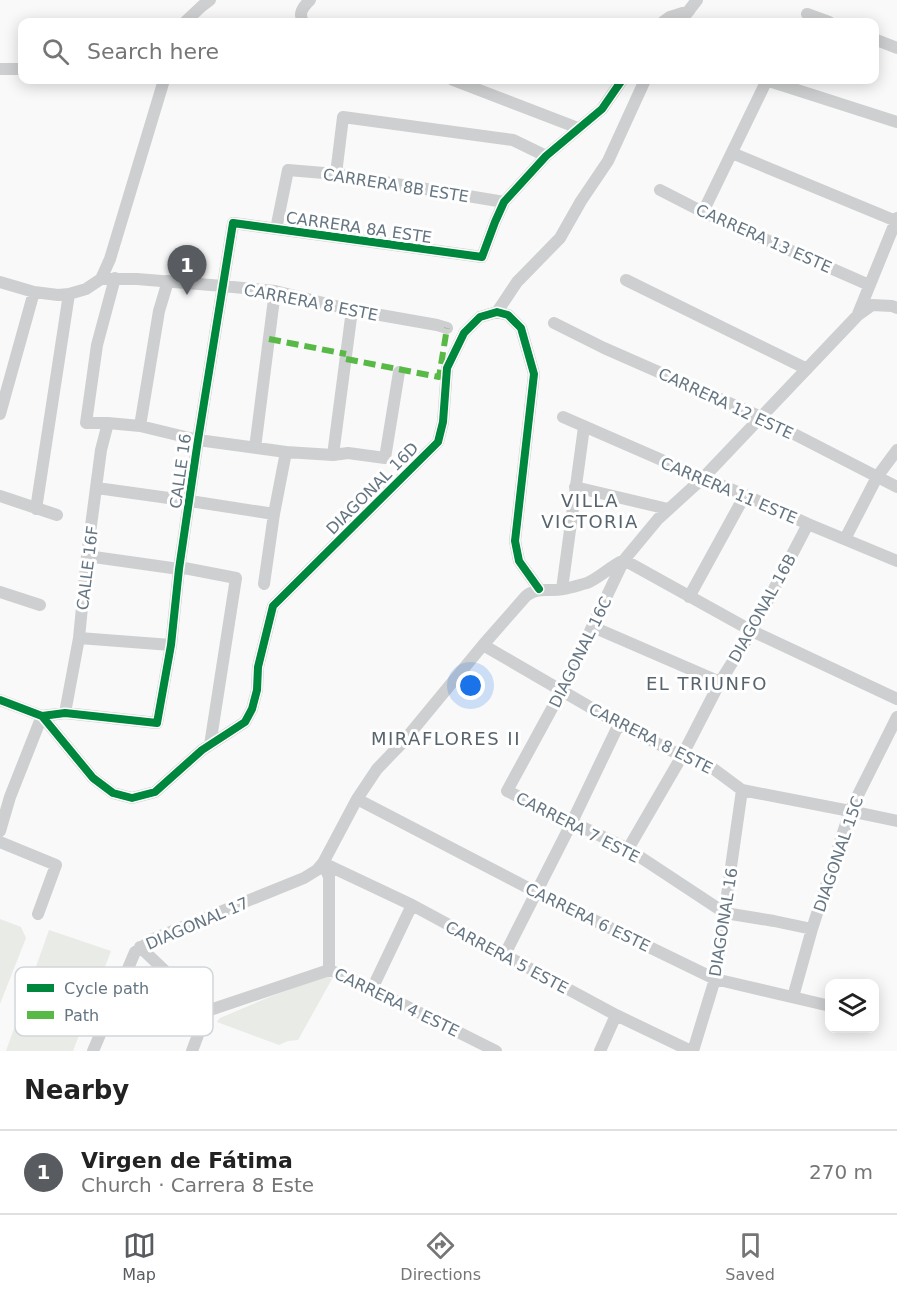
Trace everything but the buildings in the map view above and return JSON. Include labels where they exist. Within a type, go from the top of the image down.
[{"type":"street","points":[[189,18],[210,0]]},
{"type":"street","points":[[301,18],[301,12],[310,0]]},
{"type":"street","points":[[683,18],[697,0]]},
{"type":"street","points":[[669,18],[689,10]]},
{"type":"street","points":[[807,14],[818,18]]},
{"type":"street","points":[[879,41],[897,48]]},
{"type":"street","points":[[0,69],[18,69]]},
{"type":"street","points":[[101,279],[110,259],[163,84]]},
{"type":"street","points":[[463,84],[578,128]]},
{"type":"street","points":[[504,202],[546,156],[602,109],[619,84]]},
{"type":"street","name":"DIAGONAL 16D","points":[[42,716],[93,778],[113,793],[132,798],[154,792],[202,750],[245,722],[252,709],[257,690],[258,667],[273,606],[438,442],[443,422],[447,368],[464,333],[480,318],[497,312],[517,282],[560,238],[608,161],[643,84]]},
{"type":"street","points":[[703,212],[765,84]]},
{"type":"street","points":[[779,84],[897,122]]},
{"type":"street","points":[[336,174],[343,117],[513,140],[546,156]]},
{"type":"street","points":[[732,153],[896,219],[858,315]]},
{"type":"street","name":"CARRERA 8B ESTE","points":[[276,229],[288,170],[336,174],[504,202]]},
{"type":"street","name":"CARRERA 13 ESTE","points":[[660,190],[703,212],[868,285]]},
{"type":"street","name":"CARRERA 8A ESTE","points":[[233,223],[482,257],[504,202]]},
{"type":"street","name":"CALLE 16","points":[[65,713],[156,723],[171,645],[179,568],[233,223]]},
{"type":"street","points":[[116,278],[97,345],[86,423],[140,426],[198,440],[286,452],[348,453],[385,458],[399,372]]},
{"type":"street","name":"CARRERA 8 ESTE","points":[[69,294],[86,289],[101,279],[116,278],[224,286],[275,291],[352,310],[447,328]]},
{"type":"street","points":[[626,280],[807,369]]},
{"type":"street","points":[[140,426],[159,311],[168,281]]},
{"type":"street","points":[[0,282],[34,292],[69,294],[36,508]]},
{"type":"street","points":[[255,448],[275,291]]},
{"type":"street","points":[[0,414],[34,292]]},
{"type":"street","points":[[858,315],[872,305],[897,308]]},
{"type":"street","points":[[333,454],[352,310]]},
{"type":"street","points":[[497,312],[507,315],[521,328],[534,374],[515,541],[519,561],[539,589]]},
{"type":"street","name":"DIAGONAL 16C","points":[[507,791],[562,690],[624,560],[658,519],[703,478],[858,315]]},
{"type":"street","name":"CARRERA 12 ESTE","points":[[554,322],[604,348],[761,417],[897,487]]},
{"type":"street","name":"CARRERA 11 ESTE","points":[[563,417],[897,561]]},
{"type":"street","name":"CALLE 16F","points":[[65,713],[79,638],[100,450],[108,423]]},
{"type":"street","points":[[562,590],[584,427]]},
{"type":"street","points":[[845,539],[877,477],[897,450]]},
{"type":"street","points":[[264,584],[286,452]]},
{"type":"street","points":[[575,486],[668,509]]},
{"type":"street","points":[[97,488],[274,514]]},
{"type":"street","points":[[689,597],[745,495]]},
{"type":"street","points":[[0,496],[57,515]]},
{"type":"street","name":"DIAGONAL 16B","points":[[628,849],[682,756],[720,682],[752,631],[808,524]]},
{"type":"street","points":[[87,556],[236,578],[210,745]]},
{"type":"street","points":[[323,862],[357,799],[377,769],[403,742],[525,596],[539,589],[562,590],[589,582],[624,560],[752,631],[897,699]]},
{"type":"street","points":[[0,592],[40,606]]},
{"type":"street","points":[[593,627],[720,682]]},
{"type":"street","points":[[79,638],[171,645]]},
{"type":"street","name":"CARRERA 8 ESTE","points":[[483,645],[619,724],[682,756],[711,767],[742,790],[897,821]]},
{"type":"street","points":[[0,700],[42,716],[65,713]]},
{"type":"street","points":[[0,831],[5,795],[42,716]]},
{"type":"street","name":"DIAGONAL 15C","points":[[793,997],[850,810],[897,717]]},
{"type":"street","points":[[504,956],[619,724]]},
{"type":"street","name":"DIAGONAL 16","points":[[692,1051],[715,979],[742,790]]},
{"type":"street","name":"CARRERA 7 ESTE","points":[[507,791],[628,849],[725,913],[812,929]]},
{"type":"street","name":"CARRERA 6 ESTE","points":[[357,799],[536,892],[715,979],[825,1005]]},
{"type":"street","points":[[0,842],[56,865],[38,914]]},
{"type":"street","name":"CARRERA 5 ESTE","points":[[323,862],[412,905],[616,1015],[692,1051]]},
{"type":"street","name":"DIAGONAL 17","points":[[129,967],[135,952],[153,939],[303,878],[317,870],[323,862]]},
{"type":"street","name":"CARRERA 4 ESTE","points":[[323,862],[329,877],[329,970],[350,978],[496,1051]]},
{"type":"street","points":[[372,989],[412,905]]},
{"type":"street","points":[[140,947],[161,967]]},
{"type":"street","points":[[213,1009],[329,970]]},
{"type":"street","points":[[600,1051],[616,1015]]},
{"type":"street","name":"DIAGONAL 17","points":[[93,1051],[99,1036]]},
{"type":"street","points":[[192,1051],[198,1036]]},
{"type":"shaded area","points":[[0,919],[21,927],[26,938],[0,1004]]},
{"type":"shaded area","points":[[49,930],[111,951],[105,967],[36,967]]},
{"type":"shaded area","points":[[327,976],[332,979],[298,1040],[279,1045],[217,1022],[220,1018],[272,996]]},
{"type":"shaded area","points":[[15,1026],[15,1036],[79,1036],[73,1051],[6,1051]]},
{"type":"marked path","points":[[346,359],[439,377],[447,328]]},
{"type":"marked path","points":[[269,339],[346,354]]},
{"type":"cycle path","points":[[42,716],[65,713],[157,723],[171,645],[179,569],[233,223],[482,257],[504,202],[546,156],[602,109],[619,84]]},
{"type":"cycle path","points":[[0,700],[42,716],[93,778],[113,793],[132,798],[155,792],[202,750],[245,722],[252,709],[257,690],[258,667],[273,606],[438,442],[443,422],[447,368],[464,333],[480,317],[497,312],[508,315],[521,328],[534,374],[515,541],[519,561],[539,589]]},
{"type":"place","name":"Virgen de Fátima","points":[[187,295]]},
{"type":"district","name":"VILLA VICTORIA","points":[[590,511]]},
{"type":"district","name":"EL TRIUNFO","points":[[707,684]]},
{"type":"district","name":"MIRAFLORES II","points":[[446,739]]}]
